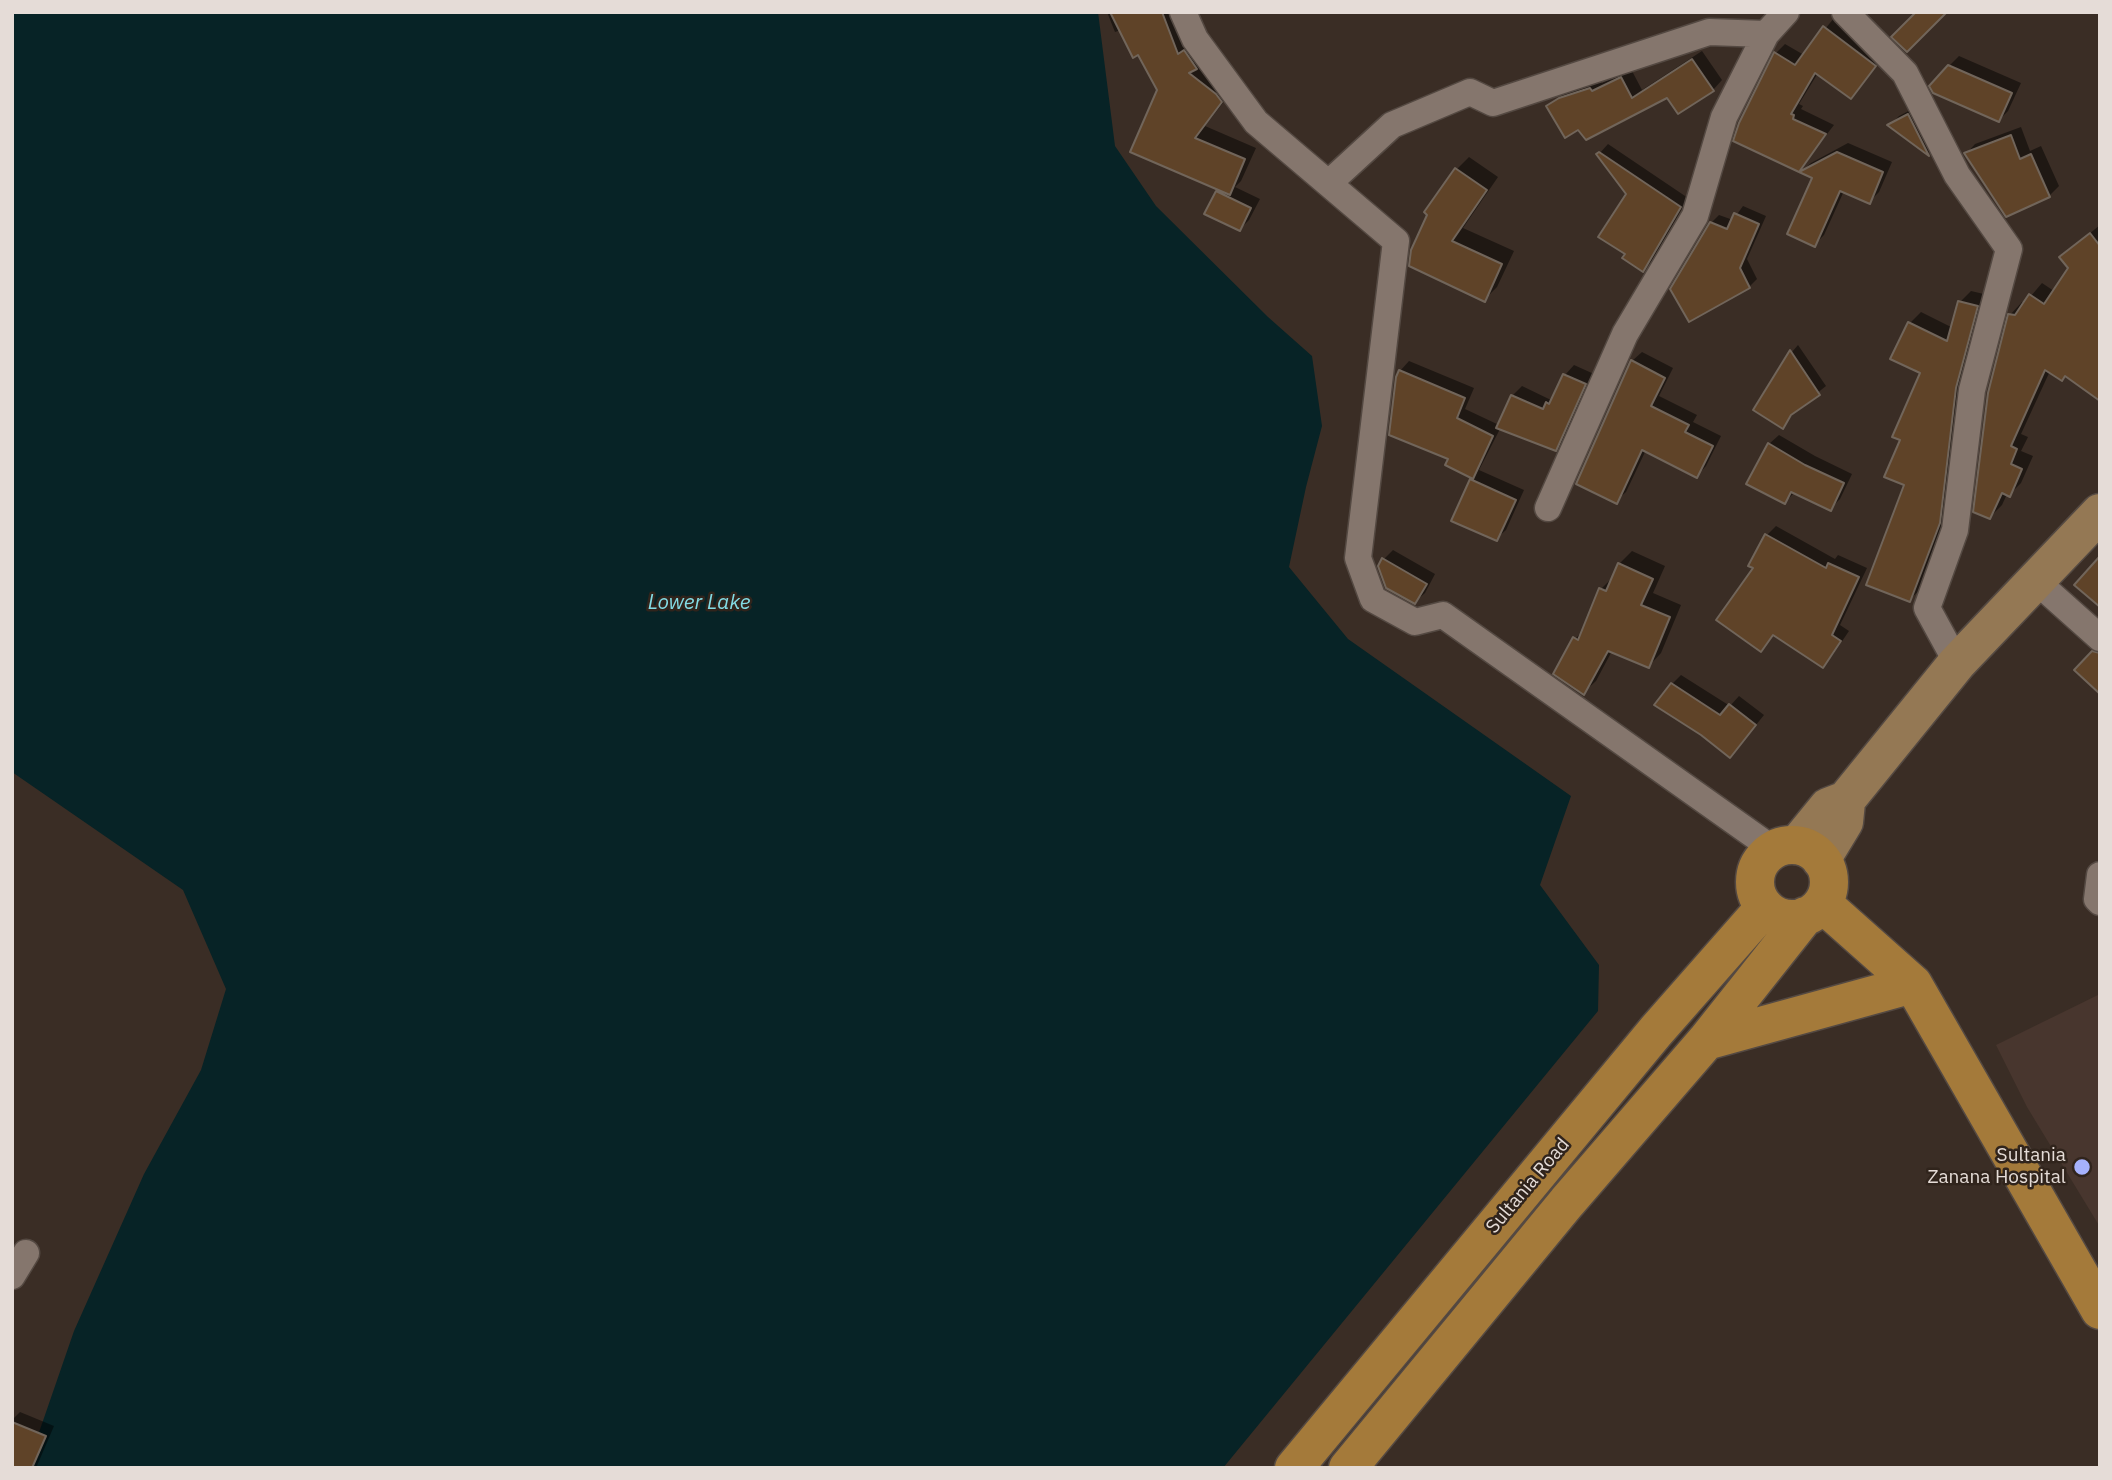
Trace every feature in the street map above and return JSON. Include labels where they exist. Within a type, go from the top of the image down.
[{"type":"main road","points":[[1814,910],[1784,918],[1765,908],[1755,887],[1759,864],[1797,851],[1828,807],[1846,800],[1956,663],[2100,513]]},
{"type":"main road","points":[[1348,1468],[1567,1202],[1706,1041],[1814,910],[1828,888],[1830,873],[1797,851]]},
{"type":"main road","name":"Sultania Road","points":[[1294,1468],[1656,1031],[1765,908]]},
{"type":"main road","points":[[1814,910],[1913,984],[2100,1310]]},
{"type":"main road","points":[[1706,1041],[1913,984]]},
{"type":"street","points":[[1183,12],[1195,39],[1256,122],[1330,182],[1396,241],[1358,558],[1373,599],[1415,622],[1443,615],[1797,851]]},
{"type":"street","points":[[1717,12],[1754,34]]},
{"type":"street","points":[[1548,508],[1625,334],[1695,216],[1724,117],[1754,34],[1786,12]]},
{"type":"street","points":[[1845,12],[1905,73],[1957,175],[2009,248],[1972,390],[1955,530],[1927,608],[1956,663]]},
{"type":"street","points":[[1330,182],[1392,125],[1470,92],[1493,103],[1709,32],[1754,34]]},
{"type":"street","points":[[2035,580],[2100,638]]},
{"type":"street","points":[[2100,875],[2097,899],[2100,902]]},
{"type":"street","points":[[12,1276],[26,1253]]},
{"type":"shaded area","name":"Sultania Zanana Hospital","points":[[2100,994],[2100,1227],[2027,1107],[1996,1045]]},
{"type":"water","name":"Lower Lake","points":[[12,12],[1098,12],[1115,146],[1156,206],[1268,317],[1312,356],[1322,426],[1289,567],[1348,639],[1571,796],[1540,885],[1599,965],[1598,1011],[1223,1468],[24,1468],[35,1444],[74,1331],[144,1174],[201,1070],[226,989],[183,890],[12,772]]},
{"type":"building","points":[[1110,12],[1162,12],[1178,54],[1184,50],[1197,69],[1189,73],[1222,102],[1195,138],[1245,159],[1230,195],[1130,152],[1157,90],[1138,55],[1133,58]]},
{"type":"building","points":[[1916,12],[1947,12],[1907,52],[1891,37]]},
{"type":"building","points":[[1823,26],[1876,66],[1851,99],[1815,73],[1791,114],[1794,115],[1793,119],[1826,134],[1799,172],[1733,141],[1774,52],[1795,65]]},
{"type":"building","points":[[1692,59],[1714,91],[1678,114],[1667,98],[1586,140],[1578,130],[1565,138],[1546,106],[1559,98],[1590,88],[1592,91],[1621,77],[1632,98]]},
{"type":"building","points":[[1948,65],[2012,93],[1999,122],[1933,93],[1929,86]]},
{"type":"building","points":[[1908,114],[1929,156],[1887,125]]},
{"type":"building","points":[[2011,135],[2020,159],[2031,154],[2050,197],[2006,217],[1964,153]]},
{"type":"building","points":[[1599,152],[1681,207],[1643,272],[1622,258],[1625,254],[1598,237],[1626,194],[1596,154]]},
{"type":"building","points":[[1837,152],[1883,172],[1870,204],[1840,191],[1815,247],[1787,234],[1812,178],[1799,172]]},
{"type":"building","points":[[1455,168],[1487,190],[1452,241],[1502,264],[1485,302],[1409,266],[1411,250],[1427,215],[1424,212]]},
{"type":"building","points":[[1216,191],[1251,208],[1240,231],[1204,214]]},
{"type":"building","points":[[1734,213],[1759,224],[1740,268],[1750,288],[1689,322],[1670,289],[1710,222],[1727,229]]},
{"type":"building","points":[[2090,233],[2100,246],[2100,401],[2065,376],[2062,381],[2045,370],[2011,446],[2017,449],[2011,464],[2022,469],[2010,497],[2002,493],[1990,519],[1973,512],[1988,393],[2008,314],[2015,315],[2029,294],[2044,304],[2068,268],[2059,257]]},
{"type":"building","points":[[1958,301],[1978,306],[1956,388],[1940,523],[1910,602],[1866,585],[1904,485],[1884,477],[1900,440],[1892,437],[1920,373],[1890,359],[1908,322],[1947,341]]},
{"type":"building","points":[[1790,350],[1820,395],[1791,415],[1783,429],[1753,410]]},
{"type":"building","points":[[1631,360],[1665,378],[1651,406],[1689,425],[1685,432],[1713,446],[1697,478],[1642,450],[1617,504],[1576,484]]},
{"type":"building","points":[[1399,370],[1465,398],[1457,418],[1493,436],[1473,479],[1445,465],[1448,459],[1389,435]]},
{"type":"building","points":[[1563,374],[1586,384],[1556,451],[1496,428],[1511,395],[1543,409],[1546,402],[1549,404]]},
{"type":"building","points":[[1768,443],[1805,465],[1844,483],[1831,511],[1791,492],[1785,504],[1746,484]]},
{"type":"building","points":[[1470,479],[1516,500],[1497,541],[1451,521]]},
{"type":"building","points":[[1765,534],[1826,568],[1828,563],[1859,577],[1832,635],[1841,641],[1823,668],[1773,635],[1761,652],[1716,620],[1753,568],[1748,566]]},
{"type":"building","points":[[2100,556],[2100,607],[2074,585]]},
{"type":"building","points":[[1382,558],[1427,584],[1415,604],[1386,588],[1378,566]]},
{"type":"building","points":[[1618,563],[1653,579],[1641,605],[1670,617],[1649,668],[1608,651],[1584,695],[1553,674],[1573,637],[1578,640],[1599,588],[1606,591]]},
{"type":"building","points":[[2092,651],[2100,653],[2100,694],[2074,670]]},
{"type":"building","points":[[1671,683],[1720,715],[1729,704],[1756,725],[1730,758],[1701,735],[1654,705]]},
{"type":"building","points":[[12,1422],[46,1436],[32,1468],[12,1468]]},
{"type":"place","name":"Sultania Zanana Hospital","points":[[2082,1167]]}]
